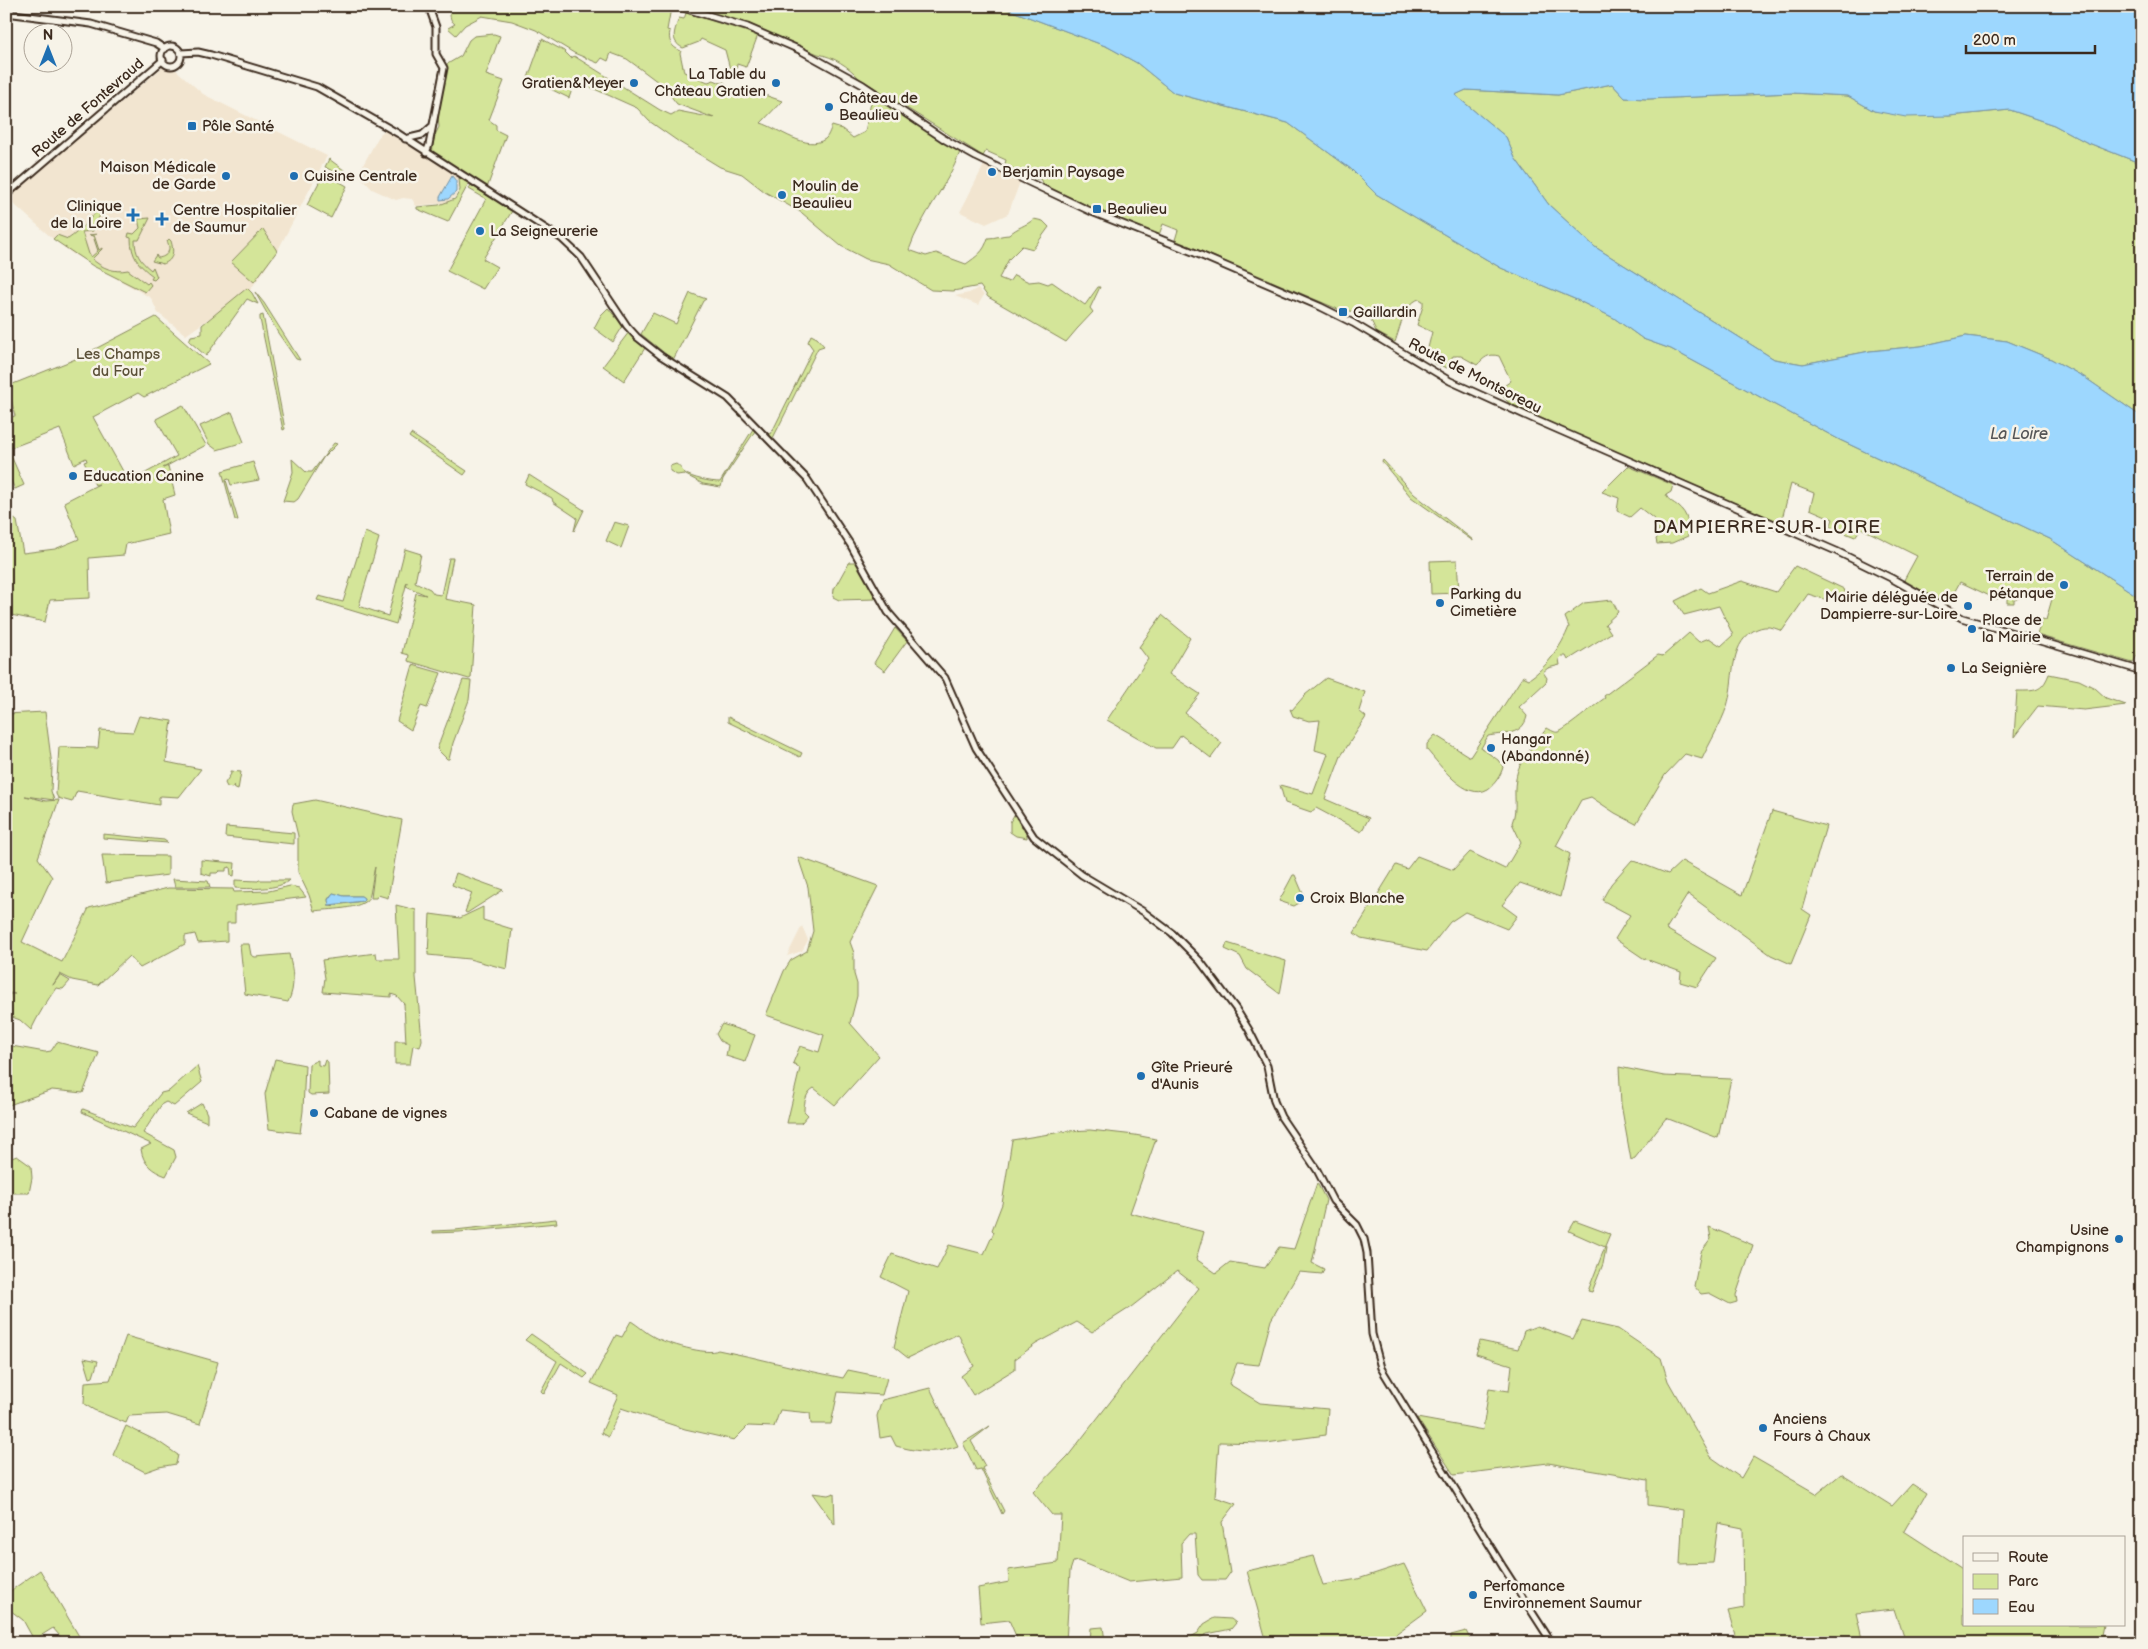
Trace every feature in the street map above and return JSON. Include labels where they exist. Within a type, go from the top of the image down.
[{"type":"main road","name":"Route de Montsoreau","points":[[677,6],[747,27],[800,50],[864,85],[944,139],[976,157],[1097,215],[1193,252],[1327,310],[1450,381],[1836,551],[1892,578],[1962,618],[2142,670]]},
{"type":"street","points":[[426,153],[444,68],[436,54],[436,28],[431,12],[433,6]]},
{"type":"street","points":[[6,13],[98,25],[156,43],[165,49]]},
{"type":"street","points":[[172,46],[179,50],[180,53],[180,60],[175,65],[169,66],[163,60],[162,54],[165,49],[172,46]]},
{"type":"street","points":[[180,53],[212,55],[309,84],[385,126],[562,239],[581,257],[627,326],[637,337],[661,356],[728,398],[807,479],[850,544],[888,612],[945,678],[976,748],[1034,837],[1082,875],[1144,912],[1172,933],[1200,961],[1236,1009],[1267,1066],[1274,1101],[1281,1117],[1318,1170],[1333,1201],[1357,1225],[1364,1239],[1367,1253],[1372,1334],[1382,1368],[1503,1567],[1552,1643]]},
{"type":"street","name":"Route de Fontevraud","points":[[6,195],[163,60]]},
{"type":"street","points":[[405,139],[422,135],[432,124]]},
{"type":"shaded area","name":"Centre Hospitalier de Saumur","points":[[163,67],[175,69],[203,94],[327,156],[278,250],[251,289],[186,335],[158,313],[151,298],[73,254],[53,239],[7,198]]},
{"type":"shaded area","points":[[385,130],[458,177],[459,187],[455,197],[445,203],[416,206],[412,199],[403,198],[396,200],[372,189],[358,174],[380,134]]},
{"type":"shaded area","points":[[984,165],[1020,182],[1008,214],[986,224],[960,212]]},
{"type":"shaded area","points":[[978,288],[984,295],[978,305],[955,296],[969,293]]},
{"type":"shaded area","points":[[802,926],[808,940],[802,951],[787,956]]},
{"type":"green space","points":[[452,6],[622,6],[628,13],[631,6],[671,8],[667,30],[670,31],[669,38],[671,43],[681,51],[684,72],[708,82],[714,80],[721,83],[724,82],[728,87],[729,94],[753,91],[782,101],[761,123],[793,138],[810,143],[825,139],[832,126],[842,129],[853,138],[865,132],[872,97],[881,101],[960,152],[955,165],[920,225],[909,250],[926,256],[936,253],[966,264],[977,256],[988,238],[1009,235],[1034,219],[1043,221],[1049,227],[1033,249],[1022,246],[1009,259],[999,278],[1009,282],[1014,275],[1029,282],[1039,281],[1048,284],[1052,282],[1085,305],[1098,287],[1100,287],[1090,308],[1093,312],[1066,342],[988,297],[980,286],[953,291],[931,290],[889,264],[866,259],[841,246],[802,213],[765,192],[742,174],[720,167],[679,142],[649,121],[637,108],[590,87],[574,84],[569,98],[528,78],[542,39],[564,51],[571,58],[574,56],[660,110],[671,115],[678,111],[714,118],[677,104],[662,85],[627,59],[611,53],[608,61],[602,58],[598,63],[574,53],[536,30],[512,21],[482,16],[465,25],[456,35],[448,28],[455,24],[450,16]]},
{"type":"green space","points":[[689,6],[849,6],[854,9],[852,6],[999,6],[1108,47],[1137,63],[1174,93],[1288,123],[1351,169],[1376,194],[1501,268],[1614,318],[1643,339],[1671,349],[1840,440],[2050,539],[2142,599],[2142,646],[2133,663],[2037,635],[2042,619],[2046,620],[2052,599],[2038,594],[2022,595],[2014,600],[2014,603],[2007,603],[2007,597],[1996,599],[1960,582],[1947,605],[1904,580],[1917,556],[1861,528],[1855,537],[1830,527],[1833,519],[1810,509],[1814,493],[1791,484],[1781,523],[1575,434],[1509,403],[1498,390],[1511,381],[1499,356],[1495,355],[1484,358],[1477,365],[1461,356],[1453,356],[1447,368],[1436,364],[1427,352],[1432,332],[1417,325],[1423,306],[1423,301],[1419,299],[1406,311],[1395,342],[1376,332],[1370,319],[1359,312],[1340,310],[1175,240],[1178,230],[1163,224],[1159,235],[1099,211],[1043,184],[1040,179],[1030,179],[1005,164],[1006,160],[986,151],[983,156],[859,78],[835,60],[747,24]]},
{"type":"green space","points":[[686,13],[758,35],[746,67],[737,64],[736,71],[730,69],[725,50],[701,39],[699,42],[683,48],[679,45],[674,35],[679,18],[684,19]]},
{"type":"green space","points":[[494,34],[500,36],[486,75],[504,81],[489,120],[496,125],[496,130],[506,135],[487,188],[432,155],[434,137],[439,127],[436,94],[439,73],[444,66],[461,56],[469,40],[474,36]]},
{"type":"green space","points":[[1612,84],[1625,98],[1648,99],[1792,93],[1848,96],[1874,111],[1949,116],[2010,110],[2054,125],[2086,142],[2142,164],[2142,417],[2084,377],[2051,359],[2007,341],[1966,336],[1921,346],[1870,351],[1803,364],[1774,359],[1595,247],[1549,205],[1515,158],[1506,137],[1455,95],[1466,90],[1558,95]]},
{"type":"green space","points":[[329,159],[352,176],[349,180],[325,167]]},
{"type":"green space","points":[[324,173],[347,186],[331,218],[307,205]]},
{"type":"green space","points":[[459,178],[469,183],[448,222],[417,209],[417,207],[439,205],[455,199],[460,190]]},
{"type":"green space","points":[[471,185],[512,211],[483,259],[497,267],[483,289],[447,271],[486,199],[469,189]]},
{"type":"green space","points":[[96,212],[102,213],[103,217],[100,215],[93,231],[82,232],[91,257],[98,251],[93,236],[89,235],[97,234],[94,235],[99,250],[102,249],[92,259],[108,269],[128,270],[147,284],[149,282],[151,285],[145,292],[93,266],[53,239],[57,235],[68,239],[80,230]]},
{"type":"green space","points":[[150,218],[139,240],[135,240],[135,245],[141,260],[151,270],[153,267],[157,277],[154,280],[151,279],[153,276],[136,260],[132,250],[131,238],[128,237],[129,233],[134,234],[140,228],[138,219]]},
{"type":"green space","points":[[263,229],[277,251],[254,282],[231,262]]},
{"type":"green space","points":[[169,239],[173,248],[171,258],[163,264],[152,261],[156,255],[158,258],[166,255],[169,250],[167,241]]},
{"type":"green space","points":[[247,288],[258,304],[247,299],[206,356],[189,341],[191,336],[202,334],[202,325]]},
{"type":"green space","points":[[255,292],[300,360],[296,359],[278,333]]},
{"type":"green space","points":[[690,293],[706,299],[703,301],[673,360],[641,334],[653,313],[676,324]]},
{"type":"green space","points":[[608,308],[623,326],[613,342],[594,328],[601,315]]},
{"type":"green space","points":[[263,315],[285,429],[283,430],[260,319],[260,316]]},
{"type":"green space","name":"Les Champs du Four","points":[[156,317],[209,364],[144,397],[138,393],[93,417],[129,482],[177,456],[156,419],[183,405],[206,445],[163,468],[168,466],[175,495],[163,499],[169,534],[126,544],[124,555],[89,558],[90,598],[50,600],[45,622],[6,614],[6,549],[8,548],[6,513],[17,521],[23,553],[55,549],[79,539],[64,502],[99,484],[95,485],[84,462],[87,461],[86,458],[74,464],[60,429],[8,449],[24,485],[15,489],[6,471],[6,418],[15,416],[8,386],[78,358]]},
{"type":"green space","points":[[629,332],[645,348],[624,381],[603,366]]},
{"type":"green space","points":[[811,335],[817,338],[824,346],[818,348],[772,440],[766,433],[771,434],[813,349],[808,342]]},
{"type":"green space","points":[[232,412],[244,442],[217,450],[209,444],[200,426]]},
{"type":"green space","points":[[753,429],[755,431],[723,479],[721,487],[703,484],[684,474],[677,475],[670,471],[670,466],[676,464],[692,477],[720,482]]},
{"type":"green space","points":[[411,434],[467,471],[464,475],[409,437]]},
{"type":"green space","points":[[334,443],[337,444],[323,458],[298,499],[294,502],[283,501],[293,472],[292,459],[306,472],[312,472]]},
{"type":"green space","points":[[1383,460],[1414,494],[1473,541],[1411,497],[1382,462]]},
{"type":"green space","points":[[253,462],[259,480],[231,485],[229,479],[226,480],[238,520],[235,520],[222,471]]},
{"type":"green space","points":[[1628,466],[1673,485],[1671,492],[1666,495],[1686,516],[1688,536],[1672,543],[1657,544],[1656,539],[1660,535],[1654,519],[1640,508],[1630,517],[1617,511],[1619,498],[1602,492]]},
{"type":"green space","points":[[529,475],[584,510],[574,531],[577,518],[553,502],[552,498],[525,484]]},
{"type":"green space","points":[[614,522],[629,526],[621,548],[606,541]]},
{"type":"green space","points":[[365,532],[379,538],[359,606],[388,616],[405,549],[421,554],[415,582],[430,589],[434,594],[441,595],[449,558],[453,558],[445,599],[476,605],[471,678],[408,661],[409,655],[402,653],[416,593],[426,595],[406,586],[407,582],[396,624],[317,600],[319,596],[343,602]]},
{"type":"green space","points":[[1457,560],[1459,593],[1431,594],[1430,561]]},
{"type":"green space","points":[[849,562],[857,562],[875,595],[875,599],[839,600],[833,597],[834,589]]},
{"type":"green space","points":[[1795,566],[1844,589],[1847,598],[1833,593],[1824,599],[1808,594],[1782,631],[1771,627],[1764,627],[1753,631],[1745,638],[1736,655],[1727,706],[1702,759],[1685,754],[1665,775],[1636,824],[1591,797],[1581,800],[1556,846],[1570,854],[1560,897],[1520,883],[1502,905],[1517,916],[1507,929],[1465,912],[1450,922],[1427,951],[1361,938],[1354,933],[1396,865],[1407,869],[1417,856],[1453,870],[1470,852],[1505,869],[1521,842],[1512,823],[1515,812],[1517,772],[1528,752],[1547,728],[1557,732],[1561,731],[1658,655],[1663,656],[1689,633],[1699,642],[1709,638],[1721,646],[1733,635],[1719,606],[1684,615],[1675,601],[1701,588],[1708,593],[1742,581],[1776,592]]},
{"type":"green space","points":[[1612,600],[1618,612],[1605,624],[1611,633],[1568,660],[1566,656],[1562,656],[1559,659],[1560,665],[1548,668],[1543,672],[1547,678],[1546,682],[1519,707],[1527,716],[1521,727],[1512,732],[1488,736],[1481,748],[1498,760],[1503,767],[1493,785],[1480,792],[1471,791],[1454,780],[1427,750],[1427,744],[1435,735],[1470,757],[1523,676],[1529,679],[1536,674],[1558,649],[1569,627],[1565,617],[1584,603]]},
{"type":"green space","points":[[1162,615],[1190,638],[1169,674],[1200,694],[1185,713],[1222,743],[1211,758],[1181,735],[1172,748],[1156,748],[1107,720],[1148,659],[1139,647]]},
{"type":"green space","points":[[895,628],[907,641],[885,671],[874,663]]},
{"type":"green space","points":[[413,665],[441,673],[427,708],[421,706],[411,730],[397,721]]},
{"type":"green space","points":[[2049,674],[2079,680],[2095,688],[2106,698],[2126,705],[2084,710],[2038,706],[2014,737],[2017,691],[2029,691],[2041,687]]},
{"type":"green space","points":[[1326,678],[1365,692],[1359,711],[1366,717],[1341,756],[1325,799],[1369,818],[1361,832],[1316,808],[1311,812],[1285,803],[1280,785],[1313,794],[1328,754],[1315,750],[1320,720],[1309,721],[1293,716],[1290,709],[1292,710],[1305,695]]},
{"type":"green space","points":[[463,680],[471,681],[469,700],[449,759],[447,759],[437,749]]},
{"type":"green space","points":[[45,712],[52,766],[51,791],[54,800],[25,796],[46,801],[59,800],[38,858],[52,877],[22,942],[62,962],[89,908],[168,888],[233,889],[234,892],[269,891],[290,886],[299,888],[306,897],[235,906],[235,923],[227,923],[227,941],[198,943],[195,934],[185,936],[185,944],[140,968],[129,956],[98,985],[72,980],[60,974],[53,985],[60,975],[70,981],[63,989],[56,988],[31,1030],[20,1020],[12,1017],[9,1010],[10,1007],[7,1005],[10,994],[15,994],[10,993],[6,1003],[6,936],[12,917],[6,915],[6,714]]},
{"type":"green space","points":[[139,716],[172,721],[166,762],[201,769],[179,797],[161,796],[159,797],[159,805],[77,791],[72,802],[58,798],[56,794],[59,747],[98,748],[100,730],[133,732]]},
{"type":"green space","points":[[728,717],[802,753],[800,757],[728,722]]},
{"type":"green space","points":[[230,771],[241,772],[238,790],[233,788],[234,785],[232,788],[227,787],[225,783],[231,774]]},
{"type":"green space","points":[[315,800],[402,820],[388,898],[378,895],[376,898],[371,898],[375,867],[370,895],[365,901],[352,907],[314,911],[298,872],[298,836],[292,811],[293,804]],"holes":[[[333,893],[344,896],[361,896],[364,898],[363,901],[329,906],[328,899]]]},
{"type":"green space","points":[[1772,811],[1826,826],[1802,909],[1811,915],[1791,964],[1771,955],[1688,894],[1666,929],[1716,958],[1697,987],[1680,982],[1681,972],[1643,958],[1615,939],[1630,915],[1602,900],[1611,884],[1632,860],[1668,874],[1682,861],[1742,895]]},
{"type":"green space","points":[[1014,815],[1027,838],[1016,836],[1010,832],[1010,822]]},
{"type":"green space","points":[[226,827],[294,833],[294,844],[225,837]]},
{"type":"green space","points":[[103,834],[164,840],[168,843],[103,838]]},
{"type":"green space","points":[[102,855],[168,856],[168,875],[106,883]]},
{"type":"green space","points":[[798,857],[878,886],[850,942],[854,953],[857,996],[850,1023],[879,1056],[835,1105],[814,1088],[809,1092],[805,1101],[804,1111],[808,1115],[801,1123],[787,1123],[800,1068],[793,1063],[800,1046],[819,1052],[824,1035],[766,1015],[784,971],[791,960],[807,951],[813,931],[808,887]]},
{"type":"green space","points":[[201,860],[235,863],[234,876],[231,875],[230,867],[226,868],[226,871],[211,873],[211,876],[201,873]]},
{"type":"green space","points":[[456,873],[503,890],[467,913],[465,912],[472,893],[452,885]]},
{"type":"green space","points":[[1293,875],[1295,875],[1304,896],[1301,902],[1294,906],[1279,901]]},
{"type":"green space","points":[[173,879],[208,881],[210,887],[175,887]]},
{"type":"green space","points":[[235,880],[289,880],[279,886],[248,889],[235,888]]},
{"type":"green space","points":[[396,905],[416,910],[416,977],[422,1040],[420,1047],[413,1045],[410,1064],[395,1064],[395,1041],[405,1041],[406,1043],[404,1004],[397,996],[391,994],[391,997],[323,992],[325,978],[322,960],[376,953],[377,959],[399,959]]},
{"type":"green space","points":[[483,907],[483,920],[512,929],[507,969],[469,959],[428,955],[430,914],[460,918]]},
{"type":"green space","points":[[1227,943],[1286,961],[1280,994],[1247,969],[1240,956],[1225,949]]},
{"type":"green space","points":[[240,944],[249,944],[251,955],[255,957],[289,954],[293,972],[293,984],[288,1002],[245,994]]},
{"type":"green space","points":[[722,1024],[755,1035],[745,1062],[726,1056],[728,1045],[720,1041],[716,1034]]},
{"type":"green space","points":[[57,1042],[99,1053],[83,1093],[52,1090],[6,1106],[6,1045],[45,1052],[51,1051]]},
{"type":"green space","points":[[275,1059],[305,1065],[300,1133],[269,1129],[265,1094]]},
{"type":"green space","points":[[318,1060],[318,1065],[323,1066],[325,1060],[328,1062],[329,1094],[311,1095],[308,1093],[309,1064]]},
{"type":"green space","points":[[197,1066],[202,1082],[174,1106],[166,1102],[162,1104],[143,1133],[174,1150],[176,1157],[166,1176],[152,1169],[144,1159],[141,1149],[151,1144],[82,1112],[83,1109],[133,1128],[161,1093],[169,1091]]},
{"type":"green space","points":[[1619,1067],[1664,1076],[1731,1079],[1718,1138],[1666,1118],[1635,1158],[1631,1160],[1621,1104]]},
{"type":"green space","points":[[202,1103],[207,1114],[207,1122],[186,1113]]},
{"type":"green space","points":[[1090,1130],[1156,1139],[1130,1213],[1204,1232],[1196,1259],[1216,1273],[1230,1262],[1265,1268],[1279,1247],[1294,1249],[1317,1183],[1326,1200],[1312,1263],[1324,1269],[1322,1274],[1299,1272],[1271,1320],[1259,1365],[1237,1363],[1229,1384],[1260,1403],[1328,1409],[1326,1435],[1266,1443],[1219,1442],[1215,1497],[1236,1504],[1222,1522],[1230,1573],[1225,1580],[1202,1580],[1198,1575],[1195,1534],[1189,1534],[1181,1543],[1182,1577],[1129,1582],[1078,1561],[1073,1562],[1070,1571],[1066,1643],[1019,1643],[1009,1620],[981,1623],[978,1588],[1009,1582],[1008,1570],[1058,1563],[1061,1515],[1052,1515],[1033,1492],[1068,1456],[1199,1288],[1177,1271],[1131,1307],[1092,1332],[1077,1322],[1036,1344],[1015,1359],[1015,1369],[973,1395],[961,1376],[974,1366],[958,1334],[908,1358],[894,1347],[908,1291],[881,1277],[892,1254],[937,1269],[949,1245],[984,1254],[994,1232],[992,1230],[1002,1204],[1012,1140],[1068,1131]]},
{"type":"green space","points":[[17,1156],[31,1166],[32,1178],[29,1193],[6,1193],[6,1160]]},
{"type":"green space","points":[[556,1219],[557,1223],[433,1233],[433,1231]]},
{"type":"green space","points":[[1575,1221],[1610,1234],[1605,1246],[1606,1248],[1603,1264],[1592,1292],[1588,1291],[1605,1247],[1569,1231]]},
{"type":"green space","points":[[1709,1227],[1753,1245],[1736,1295],[1737,1302],[1730,1304],[1709,1293],[1701,1294],[1694,1286],[1701,1252],[1711,1239]]},
{"type":"green space","points":[[631,1321],[654,1337],[686,1348],[705,1351],[718,1350],[843,1378],[848,1370],[887,1378],[882,1395],[838,1392],[831,1424],[811,1424],[810,1413],[780,1410],[774,1427],[748,1426],[734,1440],[685,1429],[621,1408],[608,1437],[601,1433],[618,1395],[591,1383],[616,1335],[622,1337]]},
{"type":"green space","points":[[1582,1321],[1618,1329],[1661,1358],[1668,1381],[1711,1457],[1741,1478],[1753,1457],[1817,1494],[1841,1474],[1892,1506],[1912,1484],[1926,1493],[1904,1531],[1963,1569],[1963,1626],[2103,1626],[2101,1635],[2138,1643],[1905,1643],[1894,1609],[1856,1613],[1863,1643],[1734,1643],[1732,1638],[1735,1635],[1728,1611],[1744,1608],[1743,1528],[1718,1523],[1713,1563],[1680,1564],[1683,1510],[1648,1505],[1648,1480],[1548,1463],[1454,1475],[1417,1418],[1483,1430],[1489,1388],[1509,1391],[1512,1365],[1476,1354],[1480,1341],[1518,1349],[1524,1331],[1537,1326],[1573,1339]]},
{"type":"green space","points":[[531,1334],[588,1374],[584,1378],[561,1363],[544,1394],[541,1391],[557,1361],[525,1340]]},
{"type":"green space","points":[[126,1336],[218,1362],[200,1424],[167,1414],[129,1416],[126,1423],[84,1404],[85,1382],[110,1380]]},
{"type":"green space","points":[[84,1358],[98,1361],[93,1377],[90,1378]]},
{"type":"green space","points":[[930,1388],[958,1446],[935,1451],[919,1451],[896,1446],[891,1436],[880,1438],[877,1416],[882,1400]]},
{"type":"green space","points":[[126,1426],[159,1442],[178,1455],[176,1464],[145,1472],[113,1455]]},
{"type":"green space","points":[[990,1426],[971,1441],[985,1466],[982,1468],[1004,1511],[1002,1514],[981,1469],[976,1470],[963,1443]]},
{"type":"green space","points":[[812,1493],[828,1495],[834,1493],[835,1525]]},
{"type":"green space","points":[[1313,1556],[1323,1585],[1358,1579],[1404,1564],[1427,1611],[1386,1641],[1387,1643],[1267,1643],[1247,1571]]},
{"type":"green space","points":[[40,1570],[83,1643],[66,1643],[53,1628],[34,1640],[23,1620],[6,1607],[6,1594]]},
{"type":"green space","points":[[1214,1618],[1231,1619],[1236,1623],[1231,1629],[1207,1634],[1191,1643],[1180,1643],[1198,1633],[1204,1624]]},
{"type":"green space","points":[[1103,1627],[1105,1641],[1109,1643],[1090,1643],[1091,1628]]},
{"type":"green space","points":[[1466,1631],[1472,1643],[1451,1643],[1451,1635]]},
{"type":"water","name":"La Loire","points":[[999,6],[2142,6],[2142,164],[2086,142],[2054,125],[2010,110],[1949,116],[1906,117],[1874,111],[1848,96],[1792,93],[1648,99],[1625,98],[1612,84],[1558,95],[1466,90],[1455,95],[1506,137],[1515,158],[1549,205],[1595,247],[1774,359],[1803,364],[1870,351],[1921,346],[1966,336],[2007,341],[2051,359],[2084,377],[2142,417],[2142,599],[2050,539],[1840,440],[1671,349],[1643,339],[1614,318],[1501,268],[1376,194],[1351,169],[1288,123],[1174,93],[1137,63],[1108,47]]},
{"type":"water","points":[[452,176],[456,181],[456,192],[448,199],[440,200],[440,197]]},
{"type":"water","points":[[333,893],[364,898],[363,901],[329,905],[328,900]]},
{"type":"place","name":"Gratien&Meyer","points":[[634,83]]},
{"type":"place","name":"La Table du Château Gratien","points":[[776,83]]},
{"type":"place","name":"Château de Beaulieu","points":[[829,107]]},
{"type":"place","name":"Pôle Santé","points":[[192,126]]},
{"type":"place","name":"Berjamin Paysage","points":[[992,172]]},
{"type":"place","name":"Maison Médicale de Garde","points":[[226,176]]},
{"type":"place","name":"Cuisine Centrale","points":[[294,176]]},
{"type":"place","name":"Moulin de Beaulieu","points":[[782,195]]},
{"type":"place","name":"Beaulieu","points":[[1097,209]]},
{"type":"place","name":"Clinique de la Loire","points":[[133,215]]},
{"type":"place","name":"Centre Hospitalier de Saumur","points":[[162,219]]},
{"type":"place","name":"La Seigneurerie","points":[[480,231]]},
{"type":"place","name":"Gaillardin","points":[[1343,312]]},
{"type":"place","name":"Education Canine","points":[[73,476]]},
{"type":"place","name":"Terrain de pétanque","points":[[2064,585]]},
{"type":"place","name":"Parking du Cimetière","points":[[1440,603]]},
{"type":"place","name":"Mairie déléguée de Dampierre-sur-Loire","points":[[1968,606]]},
{"type":"place","name":"Place de la Mairie","points":[[1972,629]]},
{"type":"place","name":"La Seignière","points":[[1951,668]]},
{"type":"place","name":"Hangar (Abandonné)","points":[[1491,748]]},
{"type":"place","name":"Croix Blanche","points":[[1300,898]]},
{"type":"place","name":"Gîte Prieuré d'Aunis","points":[[1141,1076]]},
{"type":"place","name":"Cabane de vignes","points":[[314,1113]]},
{"type":"place","name":"Usine Champignons","points":[[2119,1239]]},
{"type":"place","name":"Anciens Fours à Chaux","points":[[1763,1428]]},
{"type":"place","name":"Perfomance Environnement Saumur","points":[[1473,1595]]},
{"type":"district","name":"DAMPIERRE-SUR-LOIRE","points":[[1767,527]]}]
